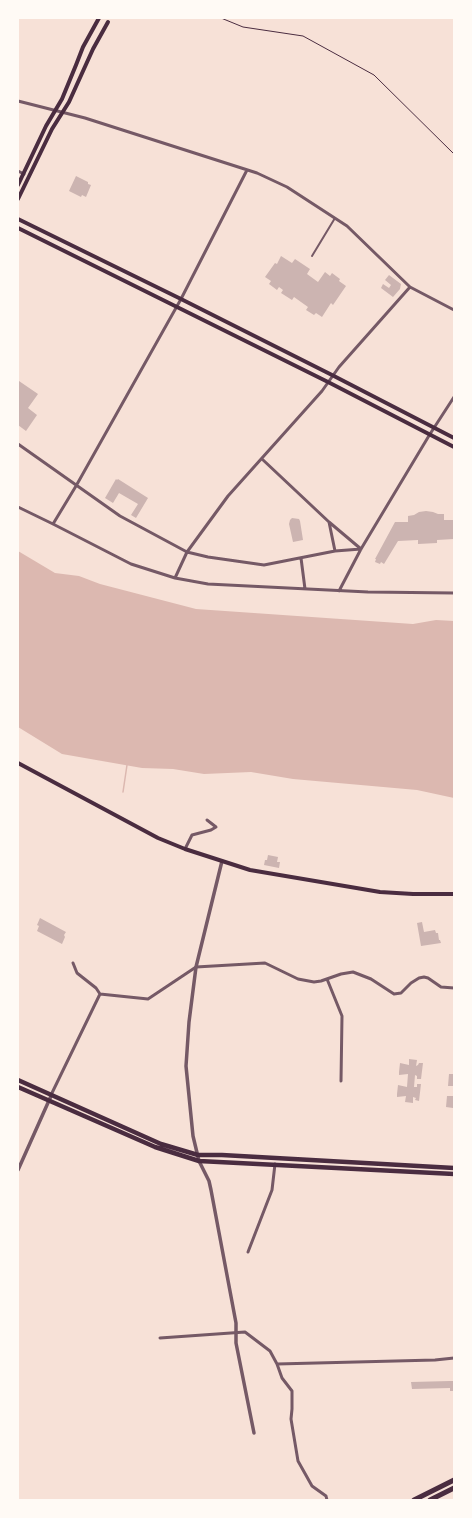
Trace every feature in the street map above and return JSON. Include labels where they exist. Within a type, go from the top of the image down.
[{"type":"highway","points":[[414,1500],[454,1480]]},
{"type":"highway","points":[[430,1500],[454,1488]]},
{"type":"main road","points":[[18,185],[76,65],[82,47],[99,18]]},
{"type":"main road","points":[[18,199],[52,129],[69,102],[90,56],[108,22]]},
{"type":"main road","points":[[18,219],[181,299],[454,438]]},
{"type":"main road","points":[[18,228],[176,308],[328,382],[454,447]]},
{"type":"main road","points":[[18,763],[158,838],[185,849],[261,873],[380,892],[454,894]]},
{"type":"main road","points":[[18,1080],[50,1098],[155,1147],[199,1160],[454,1174]]},
{"type":"main road","points":[[18,1087],[50,1098],[161,1144],[198,1155],[222,1155],[454,1168]]},
{"type":"street","points":[[18,101],[85,118],[257,173],[288,187],[347,226],[410,287],[454,310]]},
{"type":"street","points":[[53,524],[76,486],[181,299],[247,170]]},
{"type":"street","points":[[18,171],[24,174]]},
{"type":"street","points":[[312,256],[336,218]]},
{"type":"street","points":[[175,578],[187,552],[228,496],[322,391],[332,375],[410,287]]},
{"type":"street","points":[[339,591],[430,434],[454,397]]},
{"type":"street","points":[[18,444],[120,516],[187,552],[208,557],[264,565],[335,551],[362,549]]},
{"type":"street","points":[[262,459],[329,522],[362,549]]},
{"type":"street","points":[[18,507],[131,564],[175,578],[208,584],[339,591],[454,593]]},
{"type":"street","points":[[329,522],[335,551]]},
{"type":"street","points":[[300,558],[305,589]]},
{"type":"street","points":[[185,849],[192,835],[211,830],[216,827],[207,820]]},
{"type":"street","points":[[222,861],[196,967],[189,1022],[186,1066],[193,1136],[199,1160],[209,1181],[211,1190],[236,1323],[236,1342],[254,1433]]},
{"type":"street","points":[[73,963],[77,973],[96,988],[100,994]]},
{"type":"street","points":[[100,994],[148,999],[196,967],[265,963],[298,979],[314,982],[353,972],[371,979],[394,994],[401,993],[411,983],[424,977],[442,987],[454,988]]},
{"type":"street","points":[[327,979],[342,1016],[341,1081]]},
{"type":"street","points":[[18,1170],[50,1098],[100,994]]},
{"type":"street","points":[[248,1252],[272,1190],[275,1164]]},
{"type":"street","points":[[160,1338],[245,1332],[270,1351],[282,1378],[292,1390],[291,1419],[298,1461],[312,1486],[326,1496],[327,1500]]},
{"type":"street","points":[[277,1364],[435,1360],[454,1358]]},
{"type":"path","points":[[221,18],[243,27],[303,36],[374,75],[454,154]]},
{"type":"shaded area","points":[[18,551],[55,573],[79,576],[100,584],[196,609],[413,624],[436,620],[454,621],[454,798],[417,790],[293,779],[251,772],[204,774],[173,769],[142,768],[62,754],[18,727]]},
{"type":"building","points":[[76,176],[91,185],[86,197],[82,195],[81,197],[69,191]]},
{"type":"building","points":[[281,256],[292,263],[295,259],[310,269],[307,274],[318,282],[325,272],[330,276],[332,273],[346,286],[333,305],[331,303],[322,317],[316,313],[314,315],[306,310],[308,307],[294,297],[292,300],[281,293],[283,290],[279,287],[277,290],[269,284],[271,281],[265,277],[275,263],[277,264]]},
{"type":"building","points":[[389,275],[401,284],[400,289],[393,297],[381,288],[383,284],[389,288],[391,285],[385,280]]},
{"type":"building","points":[[19,381],[38,394],[28,408],[37,415],[26,431],[18,425]]},
{"type":"building","points":[[116,479],[148,498],[136,518],[131,515],[138,504],[119,493],[113,503],[105,498]]},
{"type":"building","points":[[426,511],[444,514],[444,520],[454,520],[454,539],[437,540],[437,543],[418,544],[418,540],[398,541],[384,564],[381,562],[380,564],[375,562],[375,559],[395,522],[408,522],[408,516]]},
{"type":"building","points":[[292,518],[299,519],[300,521],[303,540],[293,542],[289,524]]},
{"type":"building","points":[[268,855],[278,857],[277,862],[280,862],[279,868],[264,865]]},
{"type":"building","points":[[40,918],[66,932],[62,944],[37,931],[39,926],[37,925]]},
{"type":"building","points":[[422,922],[424,932],[435,930],[436,933],[438,933],[441,943],[421,946],[417,923]]},
{"type":"building","points":[[409,1059],[417,1060],[416,1066],[419,1063],[423,1063],[421,1079],[417,1079],[417,1076],[415,1075],[414,1087],[417,1087],[417,1084],[421,1084],[419,1101],[415,1100],[416,1098],[413,1097],[413,1103],[405,1102],[406,1096],[397,1097],[398,1085],[407,1087],[408,1074],[399,1075],[400,1063],[409,1065]]},
{"type":"building","points":[[449,1074],[454,1074],[454,1086],[448,1086]]},
{"type":"building","points":[[447,1096],[454,1096],[453,1108],[446,1107]]},
{"type":"building","points":[[454,1381],[454,1391],[450,1391],[450,1388],[412,1389],[411,1382]]},
{"type":"waterway","points":[[123,792],[127,765]]}]
